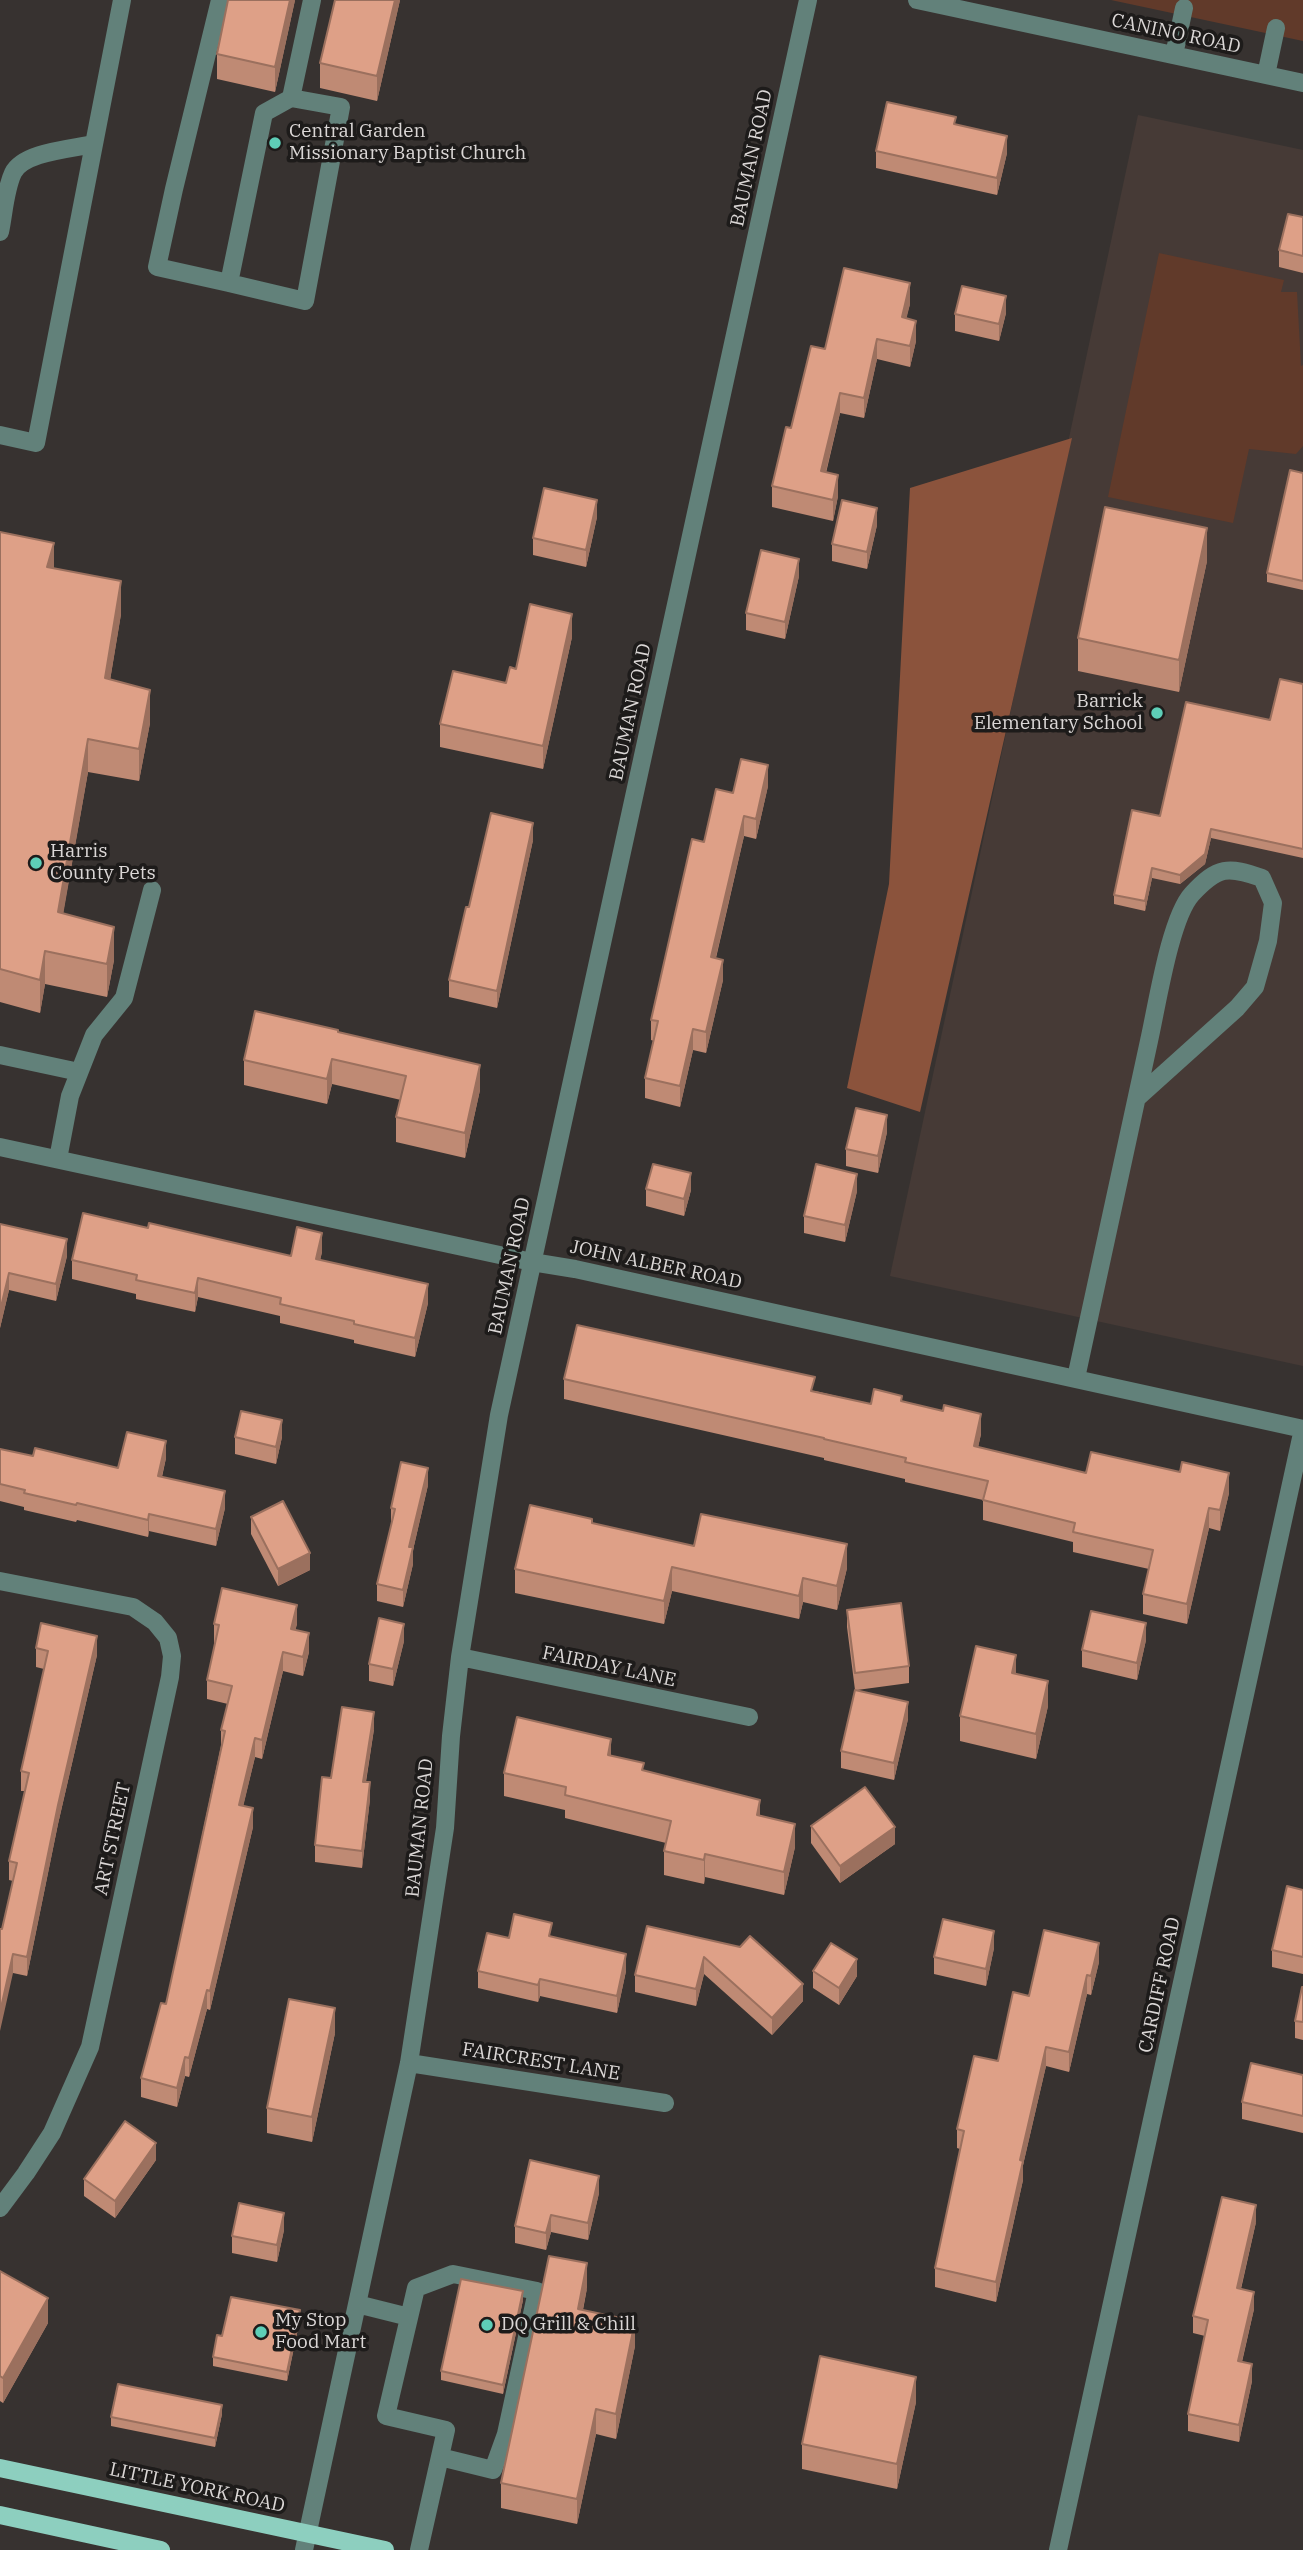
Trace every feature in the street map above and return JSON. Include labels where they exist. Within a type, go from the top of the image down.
[{"type":"main road","name":"LITTLE YORK ROAD","points":[[0,2468],[306,2541],[385,2550]]},
{"type":"main road","points":[[0,2515],[120,2546],[161,2550]]},
{"type":"street","points":[[0,435],[36,443],[122,0]]},
{"type":"street","points":[[220,0],[158,267],[305,301],[341,107],[291,97],[264,113],[229,283]]},
{"type":"street","points":[[291,97],[312,0]]},
{"type":"street","name":"BAUMAN ROAD","points":[[306,2541],[409,2063],[445,1829],[451,1736],[460,1657],[499,1415],[808,0]]},
{"type":"street","name":"CANINO ROAD","points":[[917,0],[1303,83]]},
{"type":"street","points":[[1174,55],[1184,8]]},
{"type":"street","points":[[1266,75],[1276,28]]},
{"type":"street","points":[[0,232],[13,174],[19,164],[33,157],[93,144]]},
{"type":"street","points":[[1076,1378],[1172,936],[1190,896],[1216,873],[1234,869],[1262,878],[1273,903],[1268,941],[1255,987],[1237,1008],[1137,1098]]},
{"type":"street","points":[[58,1159],[70,1096],[94,1035],[124,998],[152,890]]},
{"type":"street","points":[[0,1055],[79,1072]]},
{"type":"street","name":"JOHN ALBER ROAD","points":[[0,1147],[575,1269],[1303,1429]]},
{"type":"street","name":"CARDIFF ROAD","points":[[1058,2550],[1303,1429]]},
{"type":"street","name":"ART STREET","points":[[0,1581],[133,1607],[155,1622],[168,1638],[172,1656],[170,1677],[90,2047],[52,2133],[0,2207]]},
{"type":"street","name":"FAIRDAY LANE","points":[[460,1657],[749,1717]]},
{"type":"street","name":"FAIRCREST LANE","points":[[409,2063],[666,2103]]},
{"type":"street","points":[[419,2550],[446,2430],[386,2416],[416,2288],[453,2274],[537,2291],[506,2434],[493,2470],[440,2457]]},
{"type":"street","points":[[356,2304],[409,2316]]},
{"type":"shaded area","points":[[1111,0],[1303,0],[1303,41]]},
{"type":"shaded area","name":"Barrick Elementary School","points":[[1138,115],[1303,150],[1303,1366],[890,1276]]},
{"type":"shaded area","points":[[1159,253],[1284,280],[1281,292],[1297,292],[1301,366],[1303,365],[1303,446],[1296,454],[1249,449],[1233,523],[1108,497]]},
{"type":"shaded area","points":[[1072,438],[920,1112],[847,1088],[889,884],[910,488]]},
{"type":"building","points":[[228,0],[290,0],[275,67],[217,54]]},
{"type":"building","points":[[335,0],[395,0],[377,76],[320,63]]},
{"type":"building","points":[[887,102],[956,117],[954,124],[1007,136],[997,178],[876,151]]},
{"type":"building","points":[[1288,214],[1303,217],[1303,256],[1279,250]]},
{"type":"building","points":[[844,268],[910,283],[902,317],[916,321],[910,346],[877,339],[864,398],[840,393],[821,471],[838,475],[833,500],[772,486],[786,427],[791,428],[811,346],[825,349]]},
{"type":"building","points":[[962,286],[1006,296],[999,324],[955,314]]},
{"type":"building","points":[[1290,470],[1303,473],[1303,581],[1267,573]]},
{"type":"building","points":[[544,488],[597,500],[586,550],[533,538]]},
{"type":"building","points":[[842,500],[877,508],[867,552],[832,544]]},
{"type":"building","points":[[1105,507],[1207,528],[1179,660],[1078,638]]},
{"type":"building","name":"Harris County Pets","points":[[0,532],[54,543],[47,567],[121,581],[105,678],[150,690],[139,749],[88,739],[58,912],[114,927],[107,964],[45,951],[40,980],[0,969]]},
{"type":"building","points":[[761,550],[799,559],[785,622],[746,613]]},
{"type":"building","points":[[530,604],[572,614],[543,746],[440,724],[453,671],[506,683],[510,667],[516,669]]},
{"type":"building","points":[[1280,679],[1303,684],[1303,849],[1211,829],[1205,854],[1180,875],[1152,868],[1145,901],[1114,895],[1132,810],[1160,816],[1186,702],[1270,720]]},
{"type":"building","points":[[741,759],[768,765],[756,819],[744,816],[711,957],[723,960],[706,1032],[693,1029],[680,1086],[645,1078],[658,1021],[651,1020],[692,839],[704,842],[716,789],[733,793]]},
{"type":"building","points":[[491,813],[533,823],[497,991],[449,980]]},
{"type":"building","points":[[255,1011],[480,1065],[465,1133],[396,1117],[406,1076],[332,1059],[327,1079],[244,1060]]},
{"type":"building","points":[[856,1108],[887,1115],[878,1156],[846,1149]]},
{"type":"building","points":[[653,1164],[691,1173],[684,1199],[646,1189]]},
{"type":"building","points":[[816,1164],[857,1174],[845,1225],[804,1216]]},
{"type":"building","points":[[83,1213],[148,1228],[149,1223],[291,1256],[297,1227],[322,1233],[316,1259],[428,1284],[415,1338],[280,1304],[281,1298],[198,1278],[195,1293],[136,1280],[137,1275],[72,1260]]},
{"type":"building","points":[[0,1224],[67,1239],[56,1284],[9,1273],[0,1311]]},
{"type":"building","points":[[577,1325],[815,1377],[811,1391],[871,1404],[874,1389],[902,1396],[901,1401],[943,1411],[944,1405],[981,1414],[974,1446],[1086,1473],[1091,1452],[1180,1472],[1182,1462],[1229,1473],[1220,1510],[1209,1508],[1187,1604],[1143,1594],[1153,1550],[1073,1532],[1075,1523],[983,1500],[988,1481],[905,1462],[906,1458],[824,1438],[564,1379]]},
{"type":"building","points":[[241,1411],[282,1420],[276,1447],[235,1437]]},
{"type":"building","points":[[127,1432],[166,1441],[158,1476],[225,1491],[216,1529],[149,1514],[148,1520],[77,1503],[76,1505],[24,1493],[25,1490],[0,1484],[0,1449],[33,1456],[35,1448],[118,1468]]},
{"type":"building","points":[[401,1462],[428,1468],[409,1547],[413,1547],[403,1590],[377,1584],[395,1509],[391,1508]]},
{"type":"building","points":[[283,1501],[310,1553],[278,1569],[251,1517]]},
{"type":"building","points":[[530,1505],[592,1519],[592,1523],[694,1546],[701,1514],[847,1544],[837,1586],[803,1578],[799,1596],[672,1567],[664,1601],[515,1569]]},
{"type":"building","points":[[222,1588],[297,1605],[291,1629],[309,1633],[303,1657],[283,1652],[262,1740],[255,1738],[239,1805],[253,1808],[210,1991],[207,1990],[189,2058],[185,2057],[177,2088],[141,2078],[161,2003],[166,2004],[225,1731],[221,1730],[232,1686],[207,1680],[219,1625],[214,1624]]},
{"type":"building","points":[[901,1603],[909,1666],[855,1673],[847,1610]]},
{"type":"building","points":[[1091,1611],[1146,1623],[1137,1663],[1082,1650]]},
{"type":"building","points":[[379,1618],[404,1624],[393,1669],[369,1664]]},
{"type":"building","points":[[41,1623],[97,1636],[27,1957],[13,1954],[0,2012],[0,1929],[17,1863],[9,1861],[29,1773],[21,1771],[48,1651],[36,1648]]},
{"type":"building","points":[[976,1646],[1016,1655],[1012,1673],[1048,1681],[1036,1734],[960,1716]]},
{"type":"building","points":[[855,1690],[908,1702],[894,1763],[841,1751]]},
{"type":"building","points":[[342,1707],[374,1712],[363,1782],[370,1782],[362,1851],[315,1845],[322,1777],[331,1778]]},
{"type":"building","points":[[517,1717],[611,1739],[608,1755],[644,1763],[642,1770],[760,1800],[757,1815],[795,1824],[784,1872],[705,1854],[704,1860],[664,1851],[671,1821],[565,1795],[566,1787],[504,1773]]},
{"type":"building","points":[[865,1787],[895,1827],[840,1866],[811,1826]]},
{"type":"building","points":[[1287,1886],[1303,1890],[1303,1957],[1272,1950]]},
{"type":"building","points":[[514,1914],[552,1923],[549,1936],[626,1954],[617,1996],[540,1979],[538,1985],[478,1971],[487,1933],[509,1938]]},
{"type":"building","points":[[943,1919],[994,1931],[986,1969],[934,1957]]},
{"type":"building","points":[[647,1926],[740,1947],[750,1936],[803,1984],[772,2018],[704,1957],[696,1989],[635,1975]]},
{"type":"building","points":[[1044,1930],[1099,1943],[1091,1976],[1087,1975],[1069,2052],[1046,2047],[996,2282],[935,2268],[964,2131],[957,2129],[974,2056],[998,2061],[1013,1992],[1029,1996]]},
{"type":"building","points":[[831,1943],[857,1959],[839,1988],[813,1971]]},
{"type":"building","points":[[1303,1987],[1303,2022],[1295,2021]]},
{"type":"building","points":[[289,1999],[335,2008],[312,2117],[267,2108]]},
{"type":"building","points":[[1251,2063],[1303,2075],[1303,2116],[1242,2102]]},
{"type":"building","points":[[125,2121],[156,2143],[115,2201],[84,2179]]},
{"type":"building","points":[[530,2160],[599,2176],[588,2223],[551,2215],[546,2233],[515,2226]]},
{"type":"building","points":[[1222,2197],[1256,2205],[1237,2288],[1254,2292],[1238,2361],[1252,2364],[1239,2425],[1188,2414],[1208,2320],[1193,2316]]},
{"type":"building","points":[[239,2203],[284,2213],[277,2245],[232,2236]]},
{"type":"building","points":[[549,2256],[587,2263],[578,2309],[635,2321],[616,2414],[596,2409],[577,2499],[501,2483]]},
{"type":"building","points":[[0,2271],[48,2298],[3,2378],[0,2376]]},
{"type":"building","name":"DQ Grill & Chill","points":[[461,2279],[523,2291],[503,2385],[441,2371]]},
{"type":"building","name":"My Stop Food Mart","points":[[231,2297],[300,2310],[287,2372],[213,2357],[217,2335],[222,2336]]},
{"type":"building","points":[[820,2356],[916,2377],[897,2464],[802,2444]]},
{"type":"building","points":[[118,2384],[222,2405],[215,2438],[111,2417]]},
{"type":"place","name":"Central Garden Missionary Baptist Church","points":[[275,143]]},
{"type":"place","name":"Barrick Elementary School","points":[[1157,713]]},
{"type":"place","name":"Harris County Pets","points":[[36,863]]},
{"type":"place","name":"DQ Grill & Chill","points":[[487,2325]]},
{"type":"place","name":"My Stop Food Mart","points":[[261,2332]]}]
